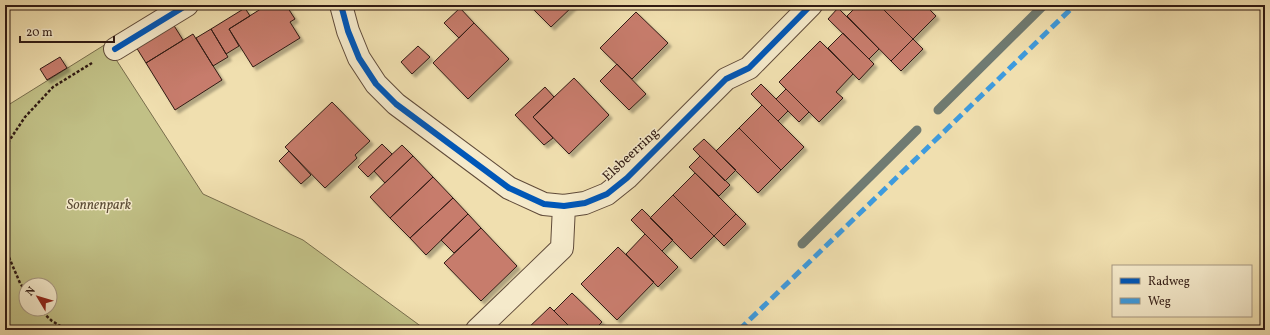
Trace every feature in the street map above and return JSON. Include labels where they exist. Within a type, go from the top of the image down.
[{"type":"street","points":[[115,49],[187,5]]},
{"type":"street","name":"Elsbeerring","points":[[341,5],[348,31],[359,58],[376,84],[396,104],[509,188],[544,204],[564,206],[585,203],[607,194],[627,178],[726,79],[749,68],[811,5]]},
{"type":"street","points":[[477,330],[562,248],[564,206]]},
{"type":"path","points":[[5,147],[26,116],[53,87],[115,49]]},
{"type":"path","points":[[5,248],[18,278]]},
{"type":"path","points":[[48,317],[67,330]]},
{"type":"green space","name":"Sonnenpark","points":[[106,44],[203,194],[303,240],[426,330],[5,330],[5,107]]},
{"type":"building","points":[[267,5],[286,5],[295,19],[290,22],[300,38],[253,67],[229,29]]},
{"type":"building","points":[[529,5],[574,5],[551,27]]},
{"type":"building","points":[[858,5],[879,5],[913,39],[891,61],[847,16]]},
{"type":"building","points":[[879,5],[925,5],[936,16],[913,39]]},
{"type":"building","points":[[245,8],[250,16],[229,29],[239,46],[226,54],[211,29]]},
{"type":"building","points":[[460,8],[474,23],[459,38],[444,23]]},
{"type":"building","points":[[838,8],[879,49],[869,59],[828,19]]},
{"type":"building","points":[[636,12],[668,43],[632,79],[600,48]]},
{"type":"building","points":[[474,23],[509,59],[468,99],[433,63]]},
{"type":"building","points":[[173,24],[183,40],[146,63],[136,47]]},
{"type":"building","points":[[211,29],[228,57],[213,66],[196,38]]},
{"type":"building","points":[[843,33],[874,64],[859,80],[828,48]]},
{"type":"building","points":[[193,34],[222,80],[175,110],[146,63]]},
{"type":"building","points":[[913,39],[923,49],[901,71],[891,61]]},
{"type":"building","points":[[820,41],[853,74],[836,92],[843,98],[819,122],[779,82]]},
{"type":"building","points":[[418,46],[430,57],[412,74],[401,62]]},
{"type":"building","points":[[60,57],[67,68],[47,80],[40,69]]},
{"type":"building","points":[[617,64],[646,94],[629,110],[600,81]]},
{"type":"building","points":[[574,78],[609,115],[569,154],[533,117]]},
{"type":"building","points":[[761,84],[788,111],[778,121],[751,94]]},
{"type":"building","points":[[545,87],[554,97],[533,117],[553,138],[544,145],[515,115]]},
{"type":"building","points":[[786,89],[809,112],[799,122],[776,99]]},
{"type":"building","points":[[332,102],[370,141],[355,155],[357,158],[325,188],[285,147]]},
{"type":"building","points":[[762,105],[804,147],[781,170],[739,128]]},
{"type":"building","points":[[739,128],[781,170],[758,193],[716,151]]},
{"type":"building","points":[[704,139],[736,170],[725,181],[693,149]]},
{"type":"building","points":[[382,144],[392,154],[368,177],[358,167]]},
{"type":"building","points":[[402,145],[413,156],[385,183],[374,171]]},
{"type":"building","points":[[289,151],[311,175],[301,184],[279,161]]},
{"type":"building","points":[[413,156],[433,177],[390,218],[370,197]]},
{"type":"building","points":[[700,156],[730,185],[719,196],[689,167]]},
{"type":"building","points":[[695,173],[736,214],[714,236],[673,195]]},
{"type":"building","points":[[433,177],[453,198],[410,238],[390,218]]},
{"type":"building","points":[[673,195],[714,236],[691,259],[650,218]]},
{"type":"building","points":[[453,198],[468,214],[426,255],[410,238]]},
{"type":"building","points":[[642,209],[673,240],[662,251],[631,220]]},
{"type":"building","points":[[468,214],[481,228],[454,253],[441,240]]},
{"type":"building","points":[[736,214],[746,224],[724,246],[714,236]]},
{"type":"building","points":[[481,228],[517,266],[481,301],[444,263]]},
{"type":"building","points":[[645,234],[678,267],[658,287],[626,254]]},
{"type":"building","points":[[618,247],[654,282],[617,320],[581,284]]},
{"type":"building","points":[[572,293],[602,322],[594,330],[573,330],[554,311]]},
{"type":"building","points":[[550,307],[573,330],[526,330]]},
{"type":"waterway","points":[[938,110],[1044,5]]},
{"type":"waterway","points":[[802,244],[917,130]]},
{"type":"marked path","points":[[739,330],[1075,5]]},
{"type":"cycle path","points":[[115,49],[187,5]]},
{"type":"cycle path","points":[[341,5],[348,31],[359,58],[376,84],[396,104],[509,188],[544,204],[564,206],[585,203],[607,194],[627,178],[726,79],[749,68],[811,5]]}]
